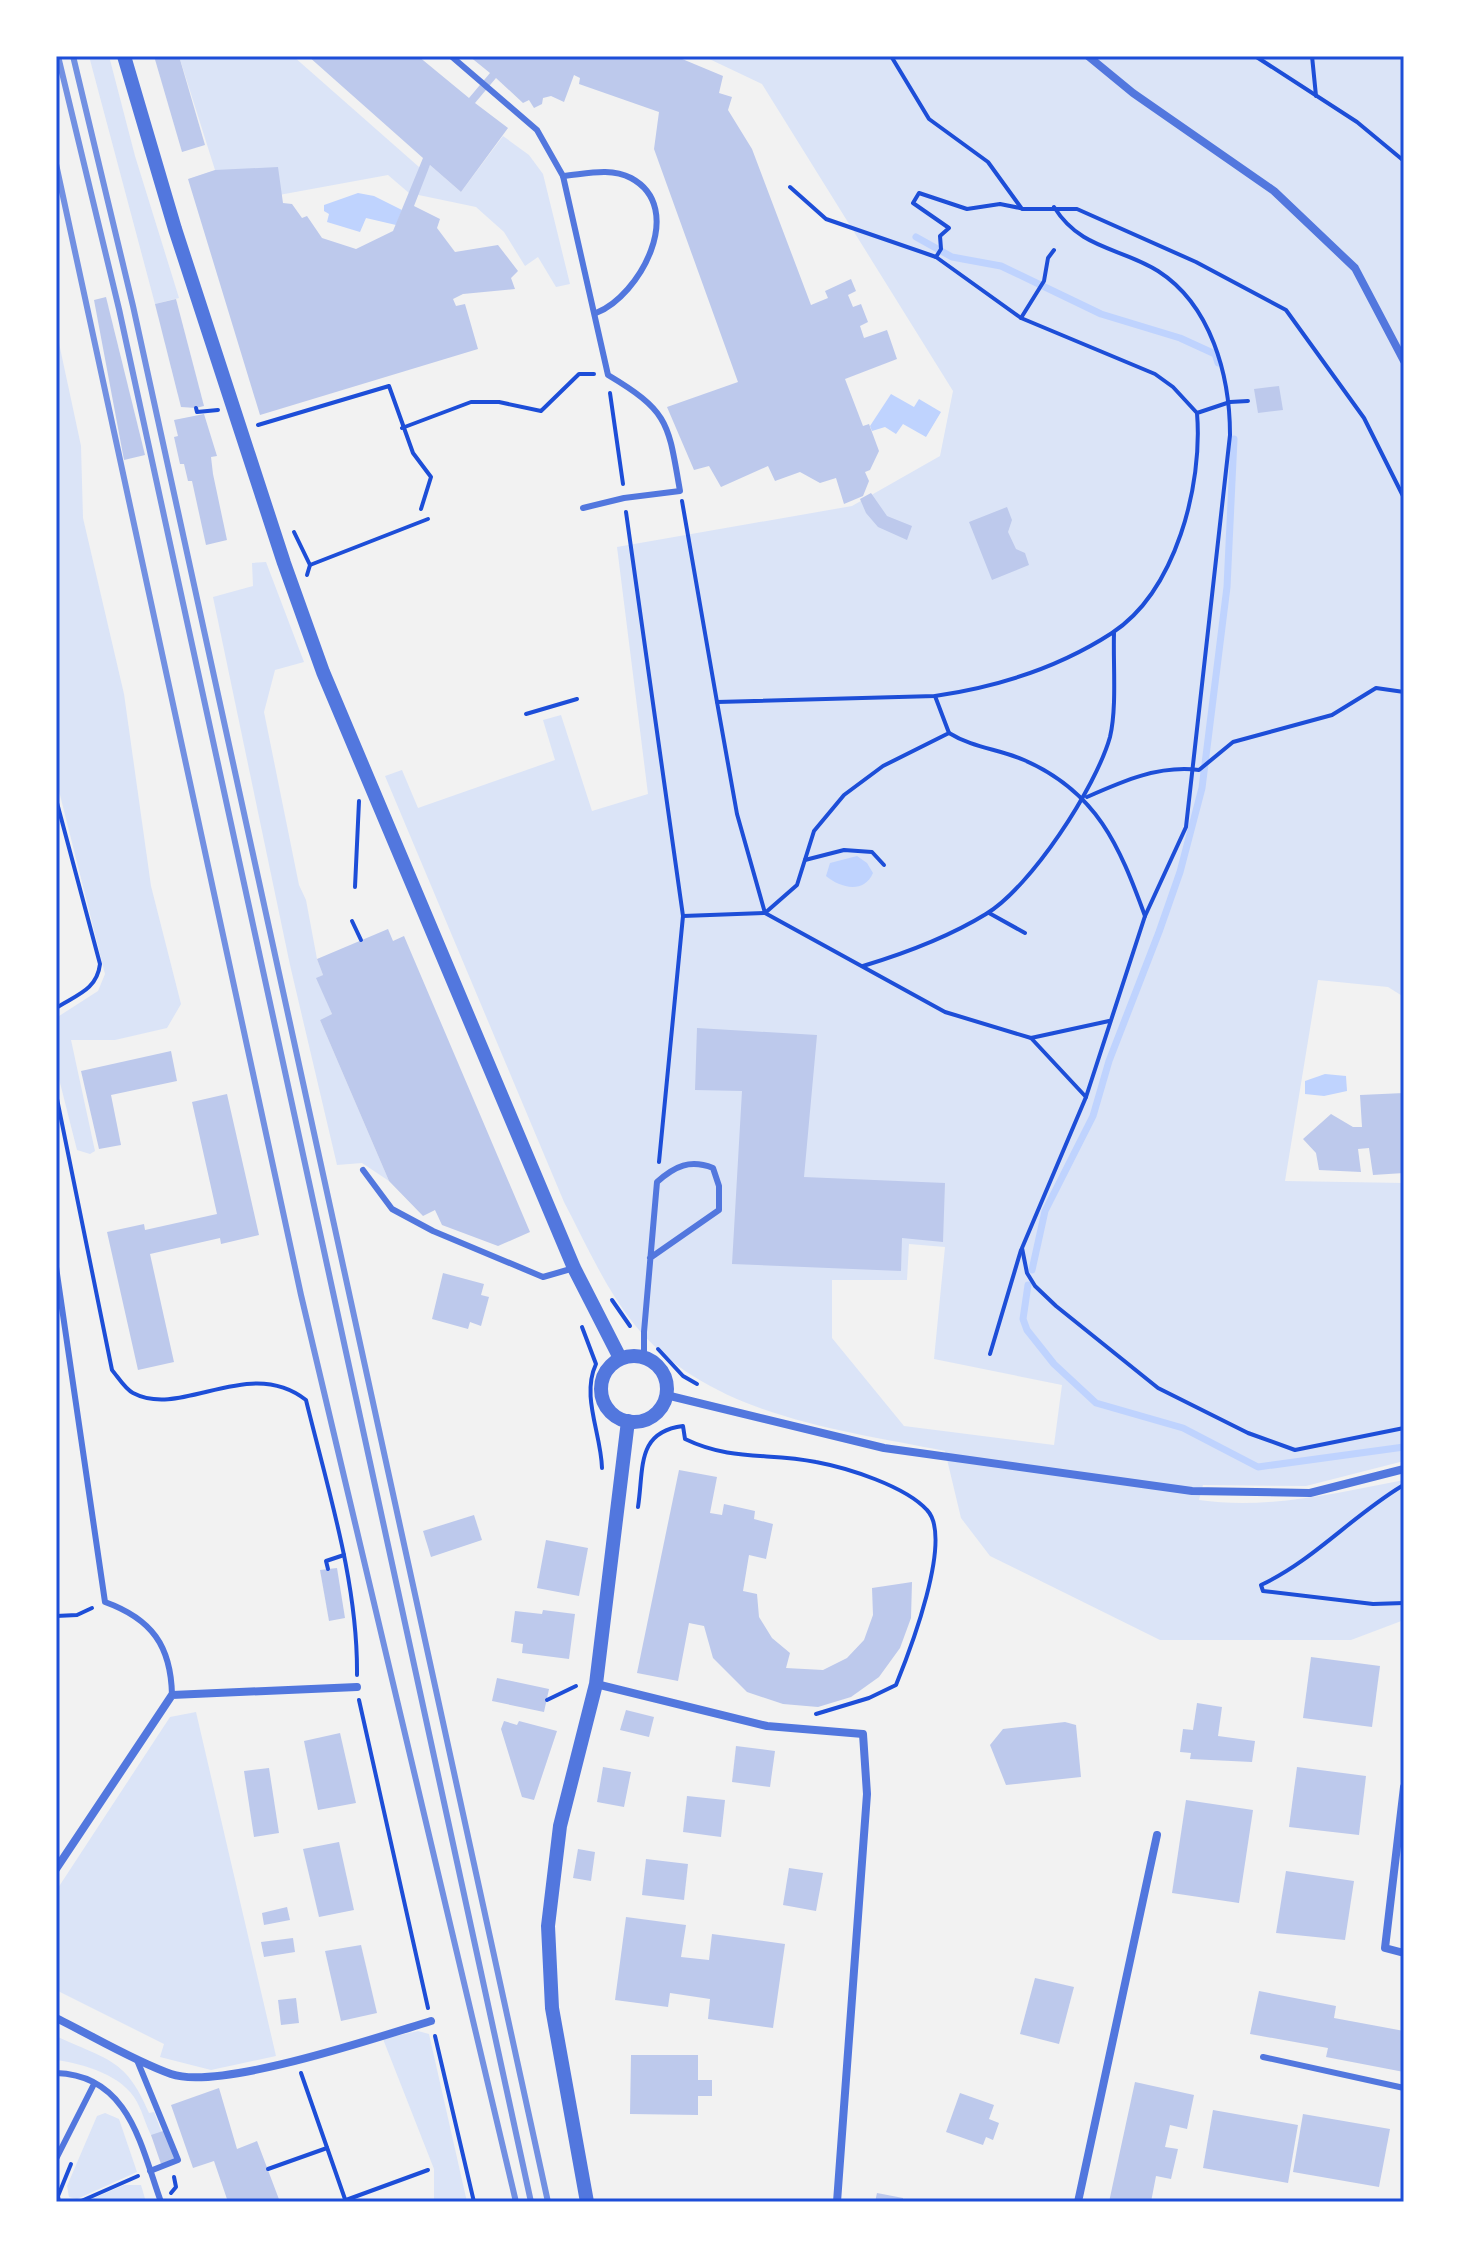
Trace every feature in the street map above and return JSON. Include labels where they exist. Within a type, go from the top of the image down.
[{"type":"street","points":[[124,56],[175,229],[284,563],[323,672],[574,1268],[620,1358]]},
{"type":"street","points":[[1088,56],[1133,93],[1274,191],[1355,268],[1404,361]]},
{"type":"street","points":[[644,1357],[660,1368],[667,1386],[666,1395],[663,1405],[648,1419],[628,1421],[610,1412],[601,1393],[605,1372],[620,1358],[644,1357]]},
{"type":"street","points":[[666,1395],[884,1448],[1192,1491],[1310,1493],[1404,1469]]},
{"type":"street","points":[[587,2202],[554,2023],[548,1926],[560,1826],[596,1684],[628,1421]]},
{"type":"street","points":[[596,1684],[767,1726],[863,1734],[867,1794],[837,2202]]},
{"type":"street","points":[[56,1869],[172,1695],[357,1687]]},
{"type":"street","points":[[1404,1787],[1385,1948],[1404,1953]]},
{"type":"street","points":[[1078,2202],[1157,1835]]},
{"type":"street","points":[[56,2018],[173,2075],[210,2078],[296,2059],[431,2021]]},
{"type":"lane","points":[[451,56],[537,130],[563,176],[608,375],[646,398],[670,430],[680,491],[624,498],[583,508]]},
{"type":"lane","points":[[563,176],[600,172],[630,178],[639,184],[653,205],[654,235],[641,273],[618,302],[596,313]]},
{"type":"lane","points":[[644,1357],[643,1339],[650,1258],[657,1182],[673,1168],[698,1162],[713,1168],[719,1186],[719,1210],[703,1224],[679,1234],[650,1258]]},
{"type":"lane","points":[[363,1170],[392,1209],[433,1231],[543,1277],[574,1268]]},
{"type":"lane","points":[[56,1267],[105,1602],[131,1611],[151,1628],[171,1667],[172,1695]]},
{"type":"lane","points":[[136,2057],[178,2160],[150,2171]]},
{"type":"lane","points":[[1263,2057],[1404,2088]]},
{"type":"lane","points":[[56,2073],[94,2084],[124,2105],[161,2202]]},
{"type":"lane","points":[[56,2159],[94,2084]]},
{"type":"path","points":[[891,56],[929,119],[988,162],[1022,209]]},
{"type":"path","points":[[1255,56],[1404,160]]},
{"type":"path","points":[[1312,56],[1316,96]]},
{"type":"path","points":[[717,702],[935,696],[997,685],[1049,666],[1114,632],[1149,595],[1185,523],[1200,451],[1197,413],[1173,387],[1155,374],[1021,318],[936,257],[826,219],[790,187]]},
{"type":"path","points":[[936,257],[941,249],[940,236],[949,228],[913,203],[919,193],[967,209],[1000,204],[1022,209],[1077,209],[1196,262],[1286,310],[1364,418],[1404,498]]},
{"type":"path","points":[[990,1354],[1022,1248],[1086,1097],[1145,916],[1186,827],[1230,435],[1230,402],[1217,351],[1188,297],[1157,270],[1095,246],[1062,220],[1054,207]]},
{"type":"path","points":[[1021,318],[1044,281],[1048,258],[1054,250]]},
{"type":"path","points":[[402,428],[471,402],[499,402],[541,411],[579,374],[608,375],[683,916],[657,1182]]},
{"type":"path","points":[[258,425],[389,386],[413,453],[431,477],[421,509]]},
{"type":"path","points":[[1197,413],[1230,402],[1248,401]]},
{"type":"path","points":[[196,408],[197,412],[221,410],[223,419]]},
{"type":"path","points":[[680,491],[737,814],[765,913]]},
{"type":"path","points":[[305,580],[310,565],[428,519]]},
{"type":"path","points":[[863,966],[921,948],[989,913],[1044,856],[1084,798],[1110,735],[1114,632]]},
{"type":"path","points":[[1084,798],[1121,781],[1168,768],[1199,770],[1233,742],[1332,715],[1376,688],[1404,692]]},
{"type":"path","points":[[935,696],[949,733],[982,749],[1020,759],[1046,771],[1084,798],[1114,839],[1145,916]]},
{"type":"path","points":[[526,714],[577,699]]},
{"type":"path","points":[[765,913],[797,885],[814,831],[844,795],[883,766],[949,733]]},
{"type":"path","points":[[355,887],[356,810],[361,795],[366,810]]},
{"type":"path","points":[[56,799],[100,964],[99,974],[88,990],[56,1008]]},
{"type":"path","points":[[805,860],[844,850],[872,852],[884,865]]},
{"type":"path","points":[[683,916],[765,913],[945,1012],[1031,1038],[1110,1020]]},
{"type":"path","points":[[989,913],[1025,933]]},
{"type":"path","points":[[352,921],[361,940]]},
{"type":"path","points":[[1031,1038],[1086,1097]]},
{"type":"path","points":[[56,1094],[112,1370],[132,1393],[160,1399],[254,1382],[292,1389],[306,1400],[344,1555],[357,1639],[357,1687],[474,2202]]},
{"type":"path","points":[[1022,1248],[1027,1273],[1035,1286],[1158,1388],[1248,1433],[1295,1450],[1404,1428]]},
{"type":"path","points":[[609,1296],[643,1339],[667,1355],[683,1376],[697,1384]]},
{"type":"path","points":[[580,1323],[596,1364],[588,1380],[602,1444],[603,1474]]},
{"type":"path","points":[[1404,1485],[1383,1497],[1304,1562],[1261,1585],[1263,1591],[1373,1604],[1404,1603]]},
{"type":"path","points":[[328,1569],[326,1561],[344,1555]]},
{"type":"path","points":[[56,1616],[77,1615],[105,1602]]},
{"type":"path","points":[[547,1700],[578,1686],[596,1684]]},
{"type":"path","points":[[574,1701],[578,1686]]},
{"type":"path","points":[[296,2059],[346,2201],[428,2170]]},
{"type":"path","points":[[268,2169],[327,2148]]},
{"type":"path","points":[[59,2202],[58,2196],[73,2161]]},
{"type":"path","points":[[170,2163],[176,2187],[171,2193],[173,2202]]},
{"type":"path","points":[[79,2202],[140,2175]]},
{"type":"shaded area","points":[[89,56],[109,56],[135,156],[179,298],[155,304]]},
{"type":"shaded area","points":[[179,56],[293,56],[419,167],[427,171],[430,165],[461,192],[503,136],[529,155],[543,174],[570,284],[556,287],[538,257],[525,266],[504,232],[476,207],[409,193],[388,175],[279,195],[215,170]]},
{"type":"shaded area","points":[[703,56],[1404,56],[1404,997],[1388,987],[1318,980],[1285,1181],[1404,1183],[1404,1461],[1306,1486],[1203,1485],[1199,1500],[1225,1503],[1276,1501],[1328,1495],[1404,1480],[1404,1620],[1351,1640],[1160,1640],[990,1556],[961,1518],[945,1451],[777,1414],[699,1380],[664,1355],[634,1324],[614,1295],[564,1202],[385,776],[402,770],[418,808],[555,760],[543,720],[561,715],[592,811],[648,794],[617,547],[852,506],[940,456],[953,391],[762,84]],"holes":[[[909,1244],[945,1247],[934,1359],[1062,1385],[1054,1445],[904,1426],[832,1338],[832,1280],[907,1280]]]},
{"type":"shaded area","points":[[56,329],[81,446],[83,518],[124,694],[151,886],[181,1004],[167,1028],[115,1040],[71,1040],[95,1151],[90,1154],[77,1150],[56,1067],[56,1018],[98,991],[105,974],[56,779]]},
{"type":"shaded area","points":[[266,562],[304,662],[275,670],[264,712],[299,885],[306,900],[323,975],[317,978],[332,1014],[320,1020],[389,1181],[362,1163],[337,1165],[290,965],[213,597],[253,586],[252,563]]},
{"type":"shaded area","points":[[196,1712],[276,2056],[211,2070],[160,2057],[164,2044],[56,1990],[56,1891],[170,1717]]},
{"type":"shaded area","points":[[418,2031],[429,2034],[467,2202],[434,2202],[434,2169],[383,2039]]},
{"type":"shaded area","points":[[56,2036],[102,2056],[123,2071],[149,2113],[154,2112],[162,2133],[152,2137],[137,2102],[113,2078],[78,2064],[56,2060]]},
{"type":"shaded area","points":[[105,2113],[119,2119],[137,2172],[77,2199],[69,2197],[67,2186],[97,2116]]},
{"type":"shaded area","points":[[124,2185],[141,2185],[146,2202],[85,2202]]},
{"type":"water","points":[[358,193],[374,196],[402,210],[396,225],[366,218],[360,232],[327,222],[329,214],[324,211],[324,205]]},
{"type":"water","points":[[891,394],[914,407],[919,399],[941,412],[926,437],[903,424],[896,434],[885,427],[872,431],[870,426]]},
{"type":"water","points":[[857,856],[867,863],[873,873],[864,884],[845,886],[826,876],[830,863]]},
{"type":"water","points":[[1325,1074],[1346,1076],[1347,1091],[1324,1096],[1305,1094],[1305,1081]]},
{"type":"building","points":[[154,56],[179,56],[205,145],[182,152]]},
{"type":"building","points":[[308,56],[418,56],[469,98],[490,73],[469,56],[675,56],[723,76],[719,93],[732,97],[728,110],[752,149],[811,305],[828,298],[825,291],[851,279],[856,291],[848,295],[853,307],[861,304],[868,322],[860,326],[864,338],[887,330],[897,359],[845,379],[863,426],[869,424],[879,451],[870,470],[865,472],[869,481],[863,496],[844,504],[836,478],[820,483],[800,472],[775,481],[768,466],[721,487],[709,466],[694,470],[667,407],[738,382],[654,149],[659,112],[579,84],[580,78],[574,75],[564,102],[551,96],[543,98],[542,104],[534,108],[529,100],[523,103],[496,78],[475,103],[508,128],[461,192],[430,165],[414,206],[440,219],[437,228],[455,252],[498,245],[518,271],[511,278],[515,289],[463,294],[453,299],[456,306],[465,304],[478,349],[260,415],[188,179],[215,170],[278,167],[283,203],[292,204],[302,218],[307,216],[322,238],[356,249],[393,231],[423,158]]},
{"type":"building","points":[[106,297],[145,455],[124,460],[94,300]]},
{"type":"building","points":[[176,299],[204,406],[196,408],[181,407],[155,304]]},
{"type":"building","points":[[1279,386],[1283,410],[1258,413],[1254,389]]},
{"type":"building","points":[[204,414],[217,456],[211,457],[213,474],[227,540],[206,545],[192,481],[188,481],[184,464],[180,464],[174,437],[178,436],[174,420]]},
{"type":"building","points":[[871,493],[887,516],[912,526],[907,540],[878,527],[866,513],[860,499]]},
{"type":"building","points":[[1007,507],[1012,520],[1008,532],[1016,549],[1025,553],[1029,565],[992,580],[969,522]]},
{"type":"building","points":[[388,929],[393,941],[404,936],[530,1232],[498,1246],[442,1225],[435,1210],[423,1216],[389,1181],[320,1020],[332,1014],[316,978],[323,975],[317,959]]},
{"type":"building","points":[[697,1028],[817,1035],[804,1177],[945,1183],[943,1242],[902,1238],[901,1271],[732,1264],[742,1091],[695,1090]]},
{"type":"building","points":[[171,1051],[177,1081],[111,1095],[121,1145],[99,1149],[81,1071]]},
{"type":"building","points":[[1404,1093],[1404,1173],[1373,1175],[1369,1148],[1358,1149],[1361,1172],[1319,1170],[1316,1153],[1303,1139],[1331,1114],[1353,1127],[1362,1127],[1360,1095]]},
{"type":"building","points":[[227,1094],[259,1235],[221,1244],[220,1238],[150,1254],[174,1362],[138,1370],[107,1232],[144,1224],[145,1230],[217,1214],[192,1102]]},
{"type":"building","points":[[443,1273],[484,1284],[481,1295],[489,1297],[481,1326],[470,1322],[468,1329],[432,1319]]},
{"type":"building","points":[[679,1470],[717,1477],[710,1513],[722,1515],[724,1504],[755,1511],[754,1519],[773,1524],[766,1559],[749,1555],[743,1591],[757,1594],[759,1617],[772,1638],[790,1653],[786,1668],[823,1670],[847,1658],[864,1640],[873,1615],[872,1588],[912,1582],[911,1618],[900,1648],[879,1677],[851,1697],[818,1707],[783,1704],[747,1692],[713,1658],[704,1626],[689,1623],[678,1681],[637,1673]]},
{"type":"building","points":[[474,1515],[482,1540],[431,1557],[423,1531]]},
{"type":"building","points":[[546,1540],[588,1548],[579,1596],[537,1588]]},
{"type":"building","points":[[337,1568],[345,1618],[329,1621],[320,1570]]},
{"type":"building","points":[[543,1610],[575,1614],[569,1659],[522,1653],[523,1644],[511,1642],[515,1611],[542,1614]]},
{"type":"building","points":[[1311,1657],[1380,1666],[1372,1727],[1303,1718]]},
{"type":"building","points":[[497,1678],[549,1689],[544,1712],[492,1701]]},
{"type":"building","points":[[1197,1703],[1222,1707],[1218,1736],[1255,1741],[1252,1762],[1190,1759],[1191,1753],[1180,1752],[1183,1729],[1193,1730]]},
{"type":"building","points":[[626,1710],[654,1717],[649,1737],[620,1730]]},
{"type":"building","points":[[504,1721],[517,1725],[519,1721],[557,1731],[534,1800],[522,1797],[501,1729]]},
{"type":"building","points":[[1065,1722],[1076,1725],[1081,1777],[1006,1785],[990,1745],[1003,1729]]},
{"type":"building","points":[[340,1733],[356,1803],[318,1810],[304,1741]]},
{"type":"building","points":[[736,1746],[775,1751],[770,1787],[732,1782]]},
{"type":"building","points":[[603,1767],[631,1772],[624,1807],[597,1802]]},
{"type":"building","points":[[1297,1767],[1366,1776],[1359,1835],[1289,1827]]},
{"type":"building","points":[[269,1768],[279,1833],[254,1837],[244,1771]]},
{"type":"building","points":[[687,1796],[725,1800],[721,1837],[683,1832]]},
{"type":"building","points":[[1186,1800],[1253,1810],[1239,1903],[1172,1893]]},
{"type":"building","points":[[339,1842],[354,1910],[319,1917],[303,1849]]},
{"type":"building","points":[[578,1849],[595,1852],[591,1881],[573,1878]]},
{"type":"building","points":[[646,1859],[688,1864],[684,1900],[642,1895]]},
{"type":"building","points":[[789,1868],[823,1873],[816,1911],[783,1905]]},
{"type":"building","points":[[1286,1871],[1354,1881],[1345,1940],[1276,1933]]},
{"type":"building","points":[[287,1907],[290,1920],[264,1925],[262,1913]]},
{"type":"building","points":[[626,1917],[686,1925],[681,1957],[709,1960],[712,1934],[785,1944],[773,2028],[708,2019],[710,1999],[670,1993],[668,2007],[615,2000]]},
{"type":"building","points":[[293,1938],[295,1952],[264,1957],[261,1942]]},
{"type":"building","points":[[361,1945],[377,2013],[341,2021],[325,1951]]},
{"type":"building","points":[[1035,1978],[1074,1987],[1059,2044],[1020,2034]]},
{"type":"building","points":[[1259,1991],[1336,2006],[1334,2018],[1404,2031],[1404,2072],[1326,2057],[1328,2048],[1250,2034]]},
{"type":"building","points":[[296,1998],[299,2023],[281,2025],[278,2000]]},
{"type":"building","points":[[631,2055],[698,2055],[698,2080],[712,2080],[712,2096],[698,2096],[698,2115],[630,2114]]},
{"type":"building","points":[[1135,2082],[1194,2095],[1187,2129],[1170,2125],[1165,2147],[1178,2149],[1171,2179],[1156,2176],[1151,2202],[1109,2202]]},
{"type":"building","points":[[219,2088],[237,2149],[257,2141],[280,2202],[228,2202],[214,2161],[193,2168],[171,2105]]},
{"type":"building","points":[[960,2093],[994,2105],[989,2119],[999,2123],[993,2140],[986,2137],[983,2145],[946,2132]]},
{"type":"building","points":[[1213,2110],[1298,2125],[1288,2183],[1203,2168]]},
{"type":"building","points":[[1303,2114],[1390,2129],[1379,2187],[1293,2172]]},
{"type":"building","points":[[166,2130],[176,2159],[161,2164],[151,2135]]},
{"type":"building","points":[[877,2193],[903,2198],[903,2202],[875,2202]]},
{"type":"waterway","points":[[916,237],[952,257],[1001,266],[1101,314],[1180,338],[1215,354],[1218,363]]},
{"type":"waterway","points":[[1032,1270],[1045,1211],[1093,1116],[1109,1061],[1180,872],[1202,788],[1227,587],[1234,439]]},
{"type":"waterway","points":[[1028,1285],[1023,1319],[1027,1330],[1054,1364],[1096,1403],[1183,1428],[1258,1467],[1404,1447]]},
{"type":"railway","points":[[58,56],[119,309],[531,2202]]},
{"type":"railway","points":[[73,56],[133,306],[548,2202]]},
{"type":"railway","points":[[56,164],[301,1295],[516,2202]]}]
